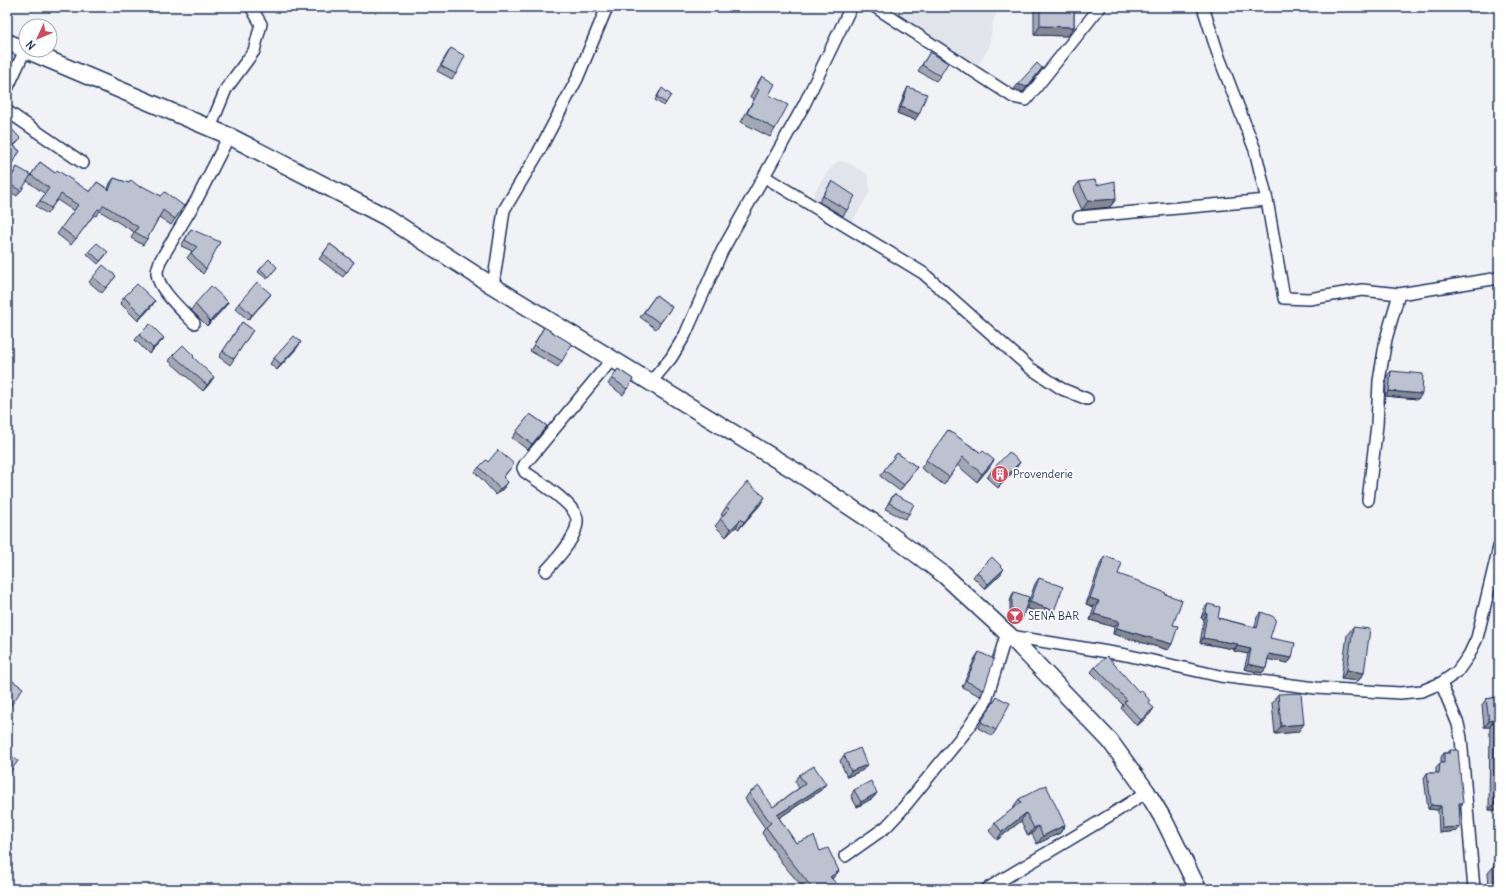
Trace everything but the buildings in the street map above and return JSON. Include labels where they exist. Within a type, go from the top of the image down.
[{"type":"main road","points":[[7,42],[18,47]]},
{"type":"main road","points":[[44,58],[229,136],[386,217],[493,286],[613,358],[797,472],[876,524],[943,574],[1008,634],[1110,741],[1147,792],[1168,828],[1198,889]]},
{"type":"street","points":[[210,128],[226,89],[254,51],[261,24],[251,7]]},
{"type":"street","points":[[493,286],[504,210],[537,156],[577,79],[607,7]]},
{"type":"street","points":[[652,382],[671,358],[685,336],[722,251],[804,106],[851,7]]},
{"type":"street","points":[[875,7],[1013,97],[1026,100],[1100,7]]},
{"type":"street","points":[[1202,7],[1254,150],[1267,200],[1284,298],[1309,299],[1362,290],[1399,294],[1499,278]]},
{"type":"street","points":[[7,89],[21,58]]},
{"type":"street","points":[[7,111],[83,163]]},
{"type":"street","points":[[194,323],[164,291],[158,280],[156,272],[160,261],[197,199],[229,136]]},
{"type":"street","points":[[765,177],[923,273],[1030,368],[1062,389],[1086,399]]},
{"type":"street","points":[[1079,218],[1267,200]]},
{"type":"street","points":[[1368,500],[1377,425],[1379,381],[1386,339],[1399,294]]},
{"type":"street","points":[[546,571],[562,553],[571,539],[577,520],[575,512],[570,507],[525,472],[523,468],[524,464],[613,358]]},
{"type":"street","points":[[845,856],[886,827],[967,730],[986,701],[1008,634],[1126,655],[1220,676],[1316,688],[1400,693],[1422,691],[1442,683],[1457,672],[1469,655],[1477,638],[1499,547]]},
{"type":"street","points":[[1442,683],[1458,724],[1461,738],[1474,889]]},
{"type":"street","points":[[987,889],[1048,851],[1111,816],[1147,792]]},
{"type":"shaded area","points":[[877,7],[1000,7],[993,21],[989,47],[976,69]]},
{"type":"shaded area","points":[[838,161],[851,164],[868,175],[870,192],[852,222],[842,226],[811,207],[814,192],[826,174]]},
{"type":"place","name":"Provenderie","points":[[1000,474]]},
{"type":"place","name":"SENA BAR","points":[[1015,616]]}]
